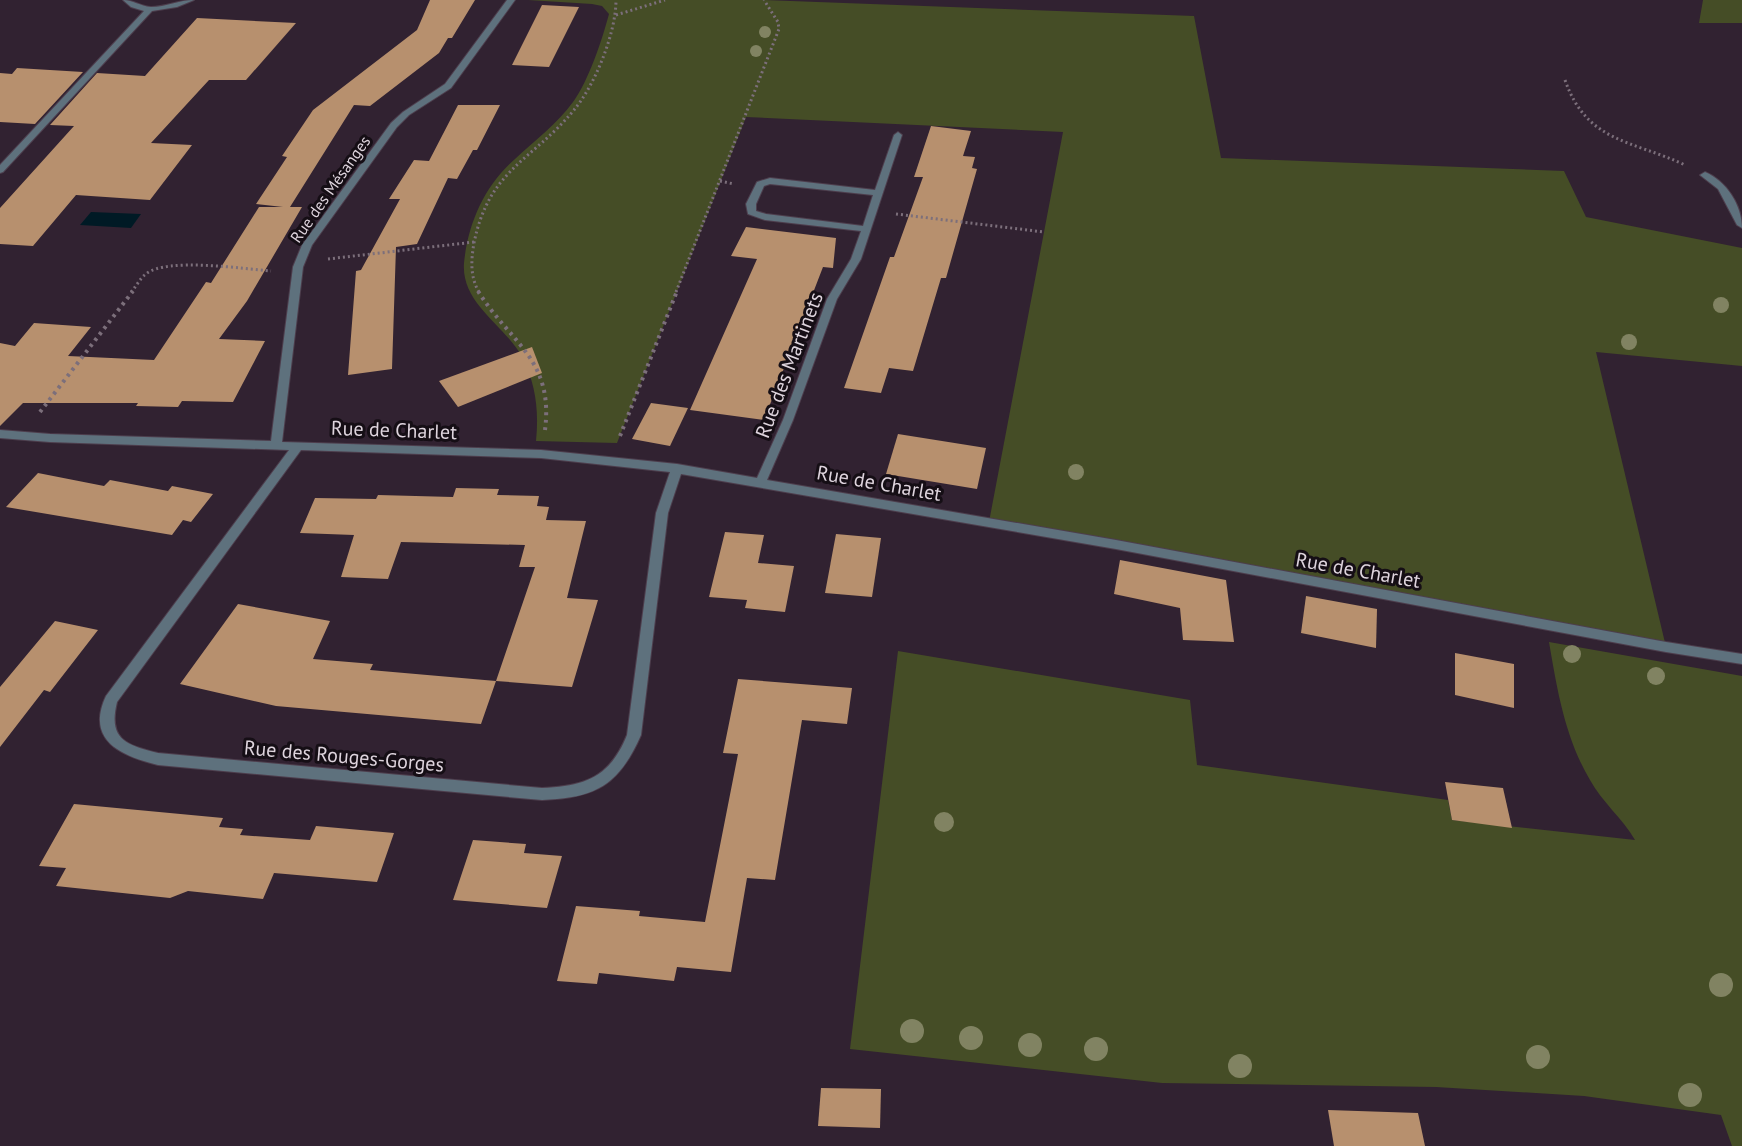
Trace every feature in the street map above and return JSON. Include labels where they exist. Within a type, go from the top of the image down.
[{"type":"street","points":[[127,0],[133,5],[150,9],[170,7],[190,0]]},
{"type":"street","name":"Rue des Mésanges","points":[[276,446],[298,267],[307,245],[393,125],[448,86],[512,0]]},
{"type":"street","points":[[0,170],[150,9]]},
{"type":"street","name":"Rue des Martinets","points":[[760,483],[788,420],[832,299],[856,259],[898,135]]},
{"type":"street","points":[[1705,175],[1717,182],[1729,195],[1742,225]]},
{"type":"street","points":[[866,229],[765,217],[751,212],[751,204],[760,184],[770,181],[878,193]]},
{"type":"street","name":"Rue de Charlet","points":[[0,434],[22,437],[540,454],[611,459],[677,468],[989,522],[1642,643],[1742,659]]},
{"type":"street","name":"Rue des Rouges-Gorges","points":[[298,446],[111,700],[107,711],[107,725],[111,737],[119,747],[132,753],[158,759],[542,794],[580,791],[596,784],[621,763],[634,735],[662,513],[677,468]]},
{"type":"path","points":[[540,454],[548,418],[540,376],[531,356],[483,298],[473,280],[474,242],[490,197],[502,179],[564,121],[595,80],[616,15],[616,0]]},
{"type":"path","points":[[616,15],[665,0]]},
{"type":"path","points":[[611,459],[779,29],[765,1],[759,0]]},
{"type":"path","points":[[1565,80],[1581,114],[1596,127],[1675,159],[1705,175]]},
{"type":"path","points":[[910,216],[1044,232]]},
{"type":"path","points":[[22,437],[146,273],[164,266],[277,271],[327,259],[474,242]]},
{"type":"green space","points":[[528,0],[764,0],[1194,16],[1221,158],[1564,171],[1586,217],[1742,248],[1742,366],[1596,352],[1666,647],[989,522],[1063,132],[746,117],[617,443],[536,441],[537,408],[531,377],[515,345],[469,290],[464,263],[466,248],[474,219],[495,181],[504,169],[560,118],[579,93],[594,60],[609,14],[602,6],[592,4]]},
{"type":"green space","points":[[1703,0],[1742,0],[1742,23],[1699,23]]},
{"type":"green space","points":[[1549,642],[1742,676],[1742,1146],[1732,1146],[1721,1115],[1584,1096],[1436,1087],[1162,1083],[850,1049],[898,651],[1190,700],[1197,765],[1448,800],[1452,820],[1635,840],[1595,788],[1581,764],[1568,730]]},
{"type":"water","points":[[91,212],[141,214],[131,228],[80,225]]},
{"type":"building","points":[[430,0],[475,0],[452,38],[448,38],[439,53],[370,106],[354,105],[290,207],[302,207],[247,301],[219,339],[265,341],[233,402],[182,401],[178,407],[136,406],[138,403],[23,403],[0,426],[0,343],[15,346],[34,323],[91,327],[68,356],[154,360],[206,282],[211,283],[259,207],[283,207],[256,204],[287,157],[282,156],[313,110],[417,30]]},
{"type":"building","points":[[542,5],[579,7],[549,67],[512,65]]},
{"type":"building","points":[[197,18],[296,23],[246,80],[209,80],[151,143],[192,145],[150,200],[76,195],[33,246],[0,244],[0,208],[74,126],[50,125],[97,73],[145,76]]},
{"type":"building","points":[[17,68],[83,72],[35,124],[0,122],[0,73],[12,74]]},
{"type":"building","points":[[458,105],[500,105],[477,150],[473,150],[457,179],[448,178],[417,244],[396,247],[392,369],[348,375],[356,271],[361,270],[400,199],[389,199],[414,160],[429,161]]},
{"type":"building","points":[[931,126],[971,131],[963,156],[975,157],[972,168],[977,169],[946,278],[941,278],[913,371],[889,368],[881,393],[844,388],[890,257],[894,257],[923,177],[914,177]]},
{"type":"building","points":[[746,227],[836,238],[833,268],[823,267],[764,420],[690,410],[757,259],[731,256]]},
{"type":"building","points":[[532,347],[542,373],[458,407],[439,381]]},
{"type":"building","points":[[651,403],[688,408],[670,446],[632,439]]},
{"type":"building","points":[[898,434],[986,448],[977,489],[886,474]]},
{"type":"building","points":[[38,473],[104,486],[110,480],[168,491],[172,486],[213,494],[191,522],[183,520],[172,535],[6,507]]},
{"type":"building","points":[[456,488],[499,489],[497,495],[539,496],[537,506],[549,507],[546,520],[586,521],[567,598],[598,600],[572,687],[496,681],[535,567],[519,567],[525,545],[401,542],[388,579],[341,577],[354,535],[300,533],[315,498],[376,499],[378,495],[453,497]]},
{"type":"building","points":[[725,532],[764,535],[758,563],[794,566],[785,612],[745,608],[747,600],[709,597]]},
{"type":"building","points":[[836,534],[881,538],[872,597],[825,593]]},
{"type":"building","points":[[1120,560],[1226,580],[1234,642],[1183,640],[1180,608],[1114,594]]},
{"type":"building","points":[[1306,596],[1377,609],[1376,648],[1301,633]]},
{"type":"building","points":[[238,604],[330,621],[313,659],[373,664],[370,670],[496,681],[481,724],[276,706],[180,684]]},
{"type":"building","points":[[55,621],[98,630],[50,692],[44,690],[0,747],[0,687]]},
{"type":"building","points":[[1455,653],[1514,664],[1514,708],[1455,695]]},
{"type":"building","points":[[738,679],[852,688],[847,724],[802,720],[775,880],[747,878],[731,972],[677,967],[674,981],[599,973],[597,984],[557,981],[576,906],[640,911],[639,916],[705,922],[738,754],[723,753]]},
{"type":"building","points":[[1445,782],[1503,788],[1512,828],[1452,820]]},
{"type":"building","points":[[74,804],[223,818],[219,827],[243,829],[240,835],[310,840],[316,826],[394,833],[377,882],[274,873],[263,899],[188,891],[170,898],[56,886],[66,868],[39,866]]},
{"type":"building","points":[[473,840],[526,844],[524,853],[562,856],[547,908],[453,900]]},
{"type":"building","points":[[821,1088],[881,1089],[880,1128],[818,1126]]},
{"type":"building","points":[[1328,1110],[1418,1113],[1425,1146],[1334,1146]]}]
